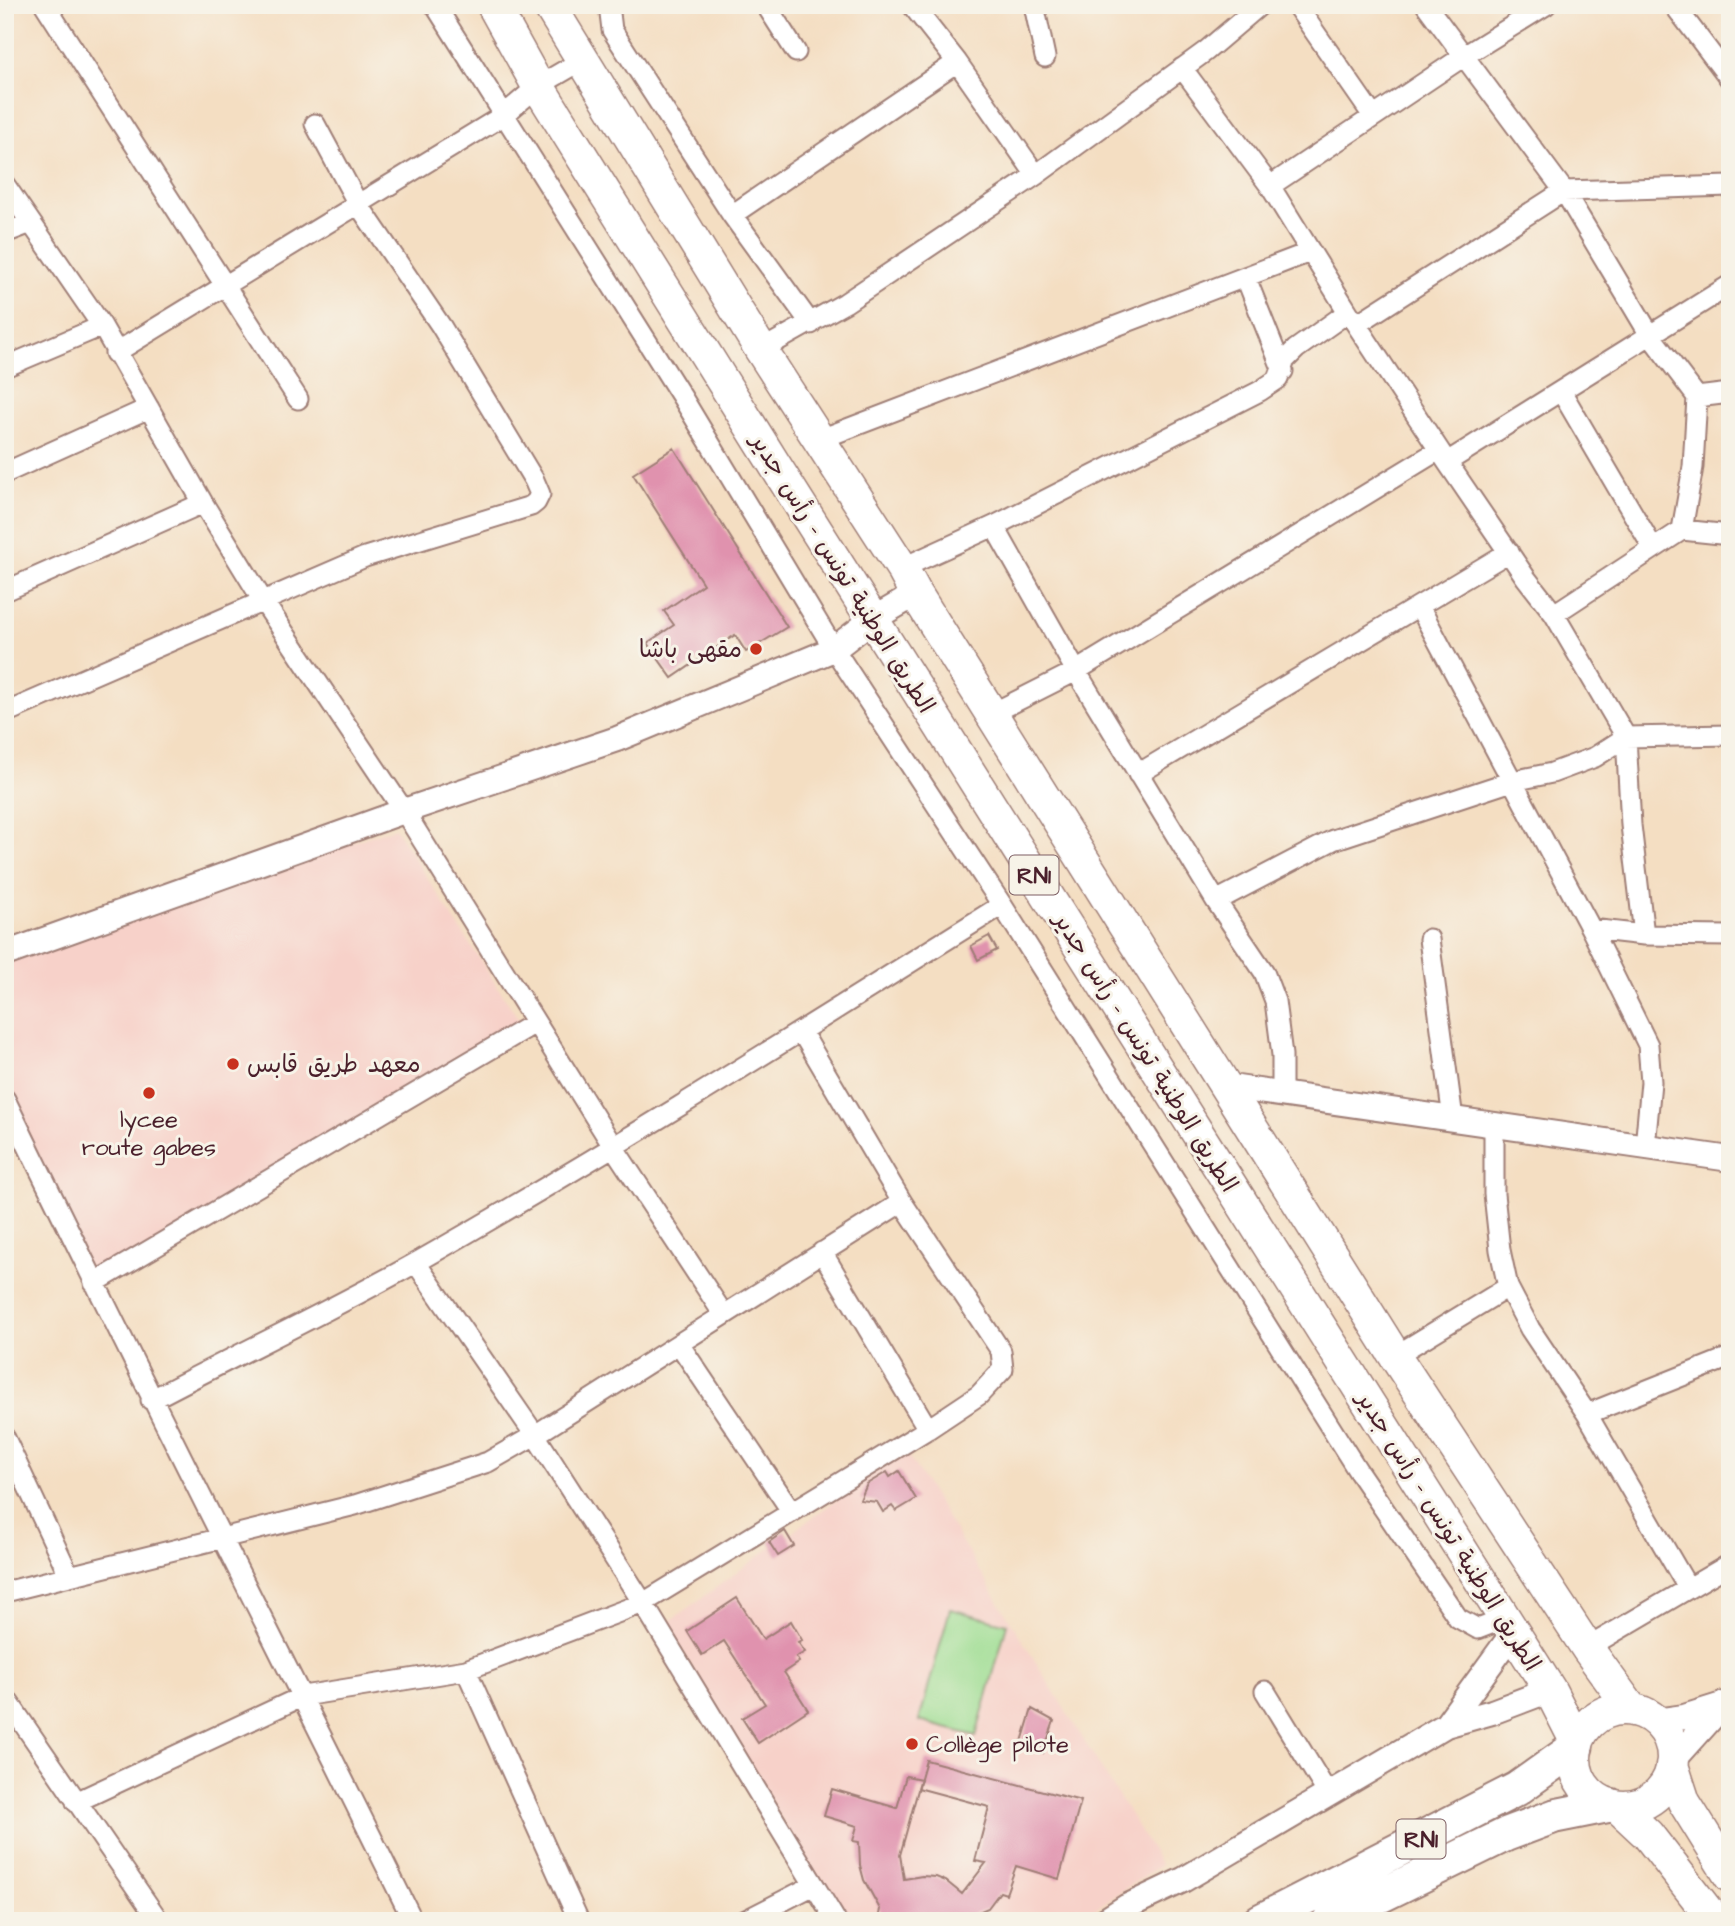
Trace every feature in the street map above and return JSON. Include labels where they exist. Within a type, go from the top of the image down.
[{"type":"highway","name":"RN1","points":[[1260,1921],[1517,1789],[1576,1745]]},
{"type":"highway","name":"RN1","points":[[1328,1921],[1507,1834],[1555,1816],[1614,1806]]},
{"type":"main road","name":"الطريق الوطنية تونس - رأس جدير","points":[[493,5],[538,86],[1550,1690],[1576,1745]]},
{"type":"main road","name":"الطريق الوطنية تونس - رأس جدير","points":[[549,5],[761,351],[909,581],[1395,1356],[1587,1648],[1644,1716]]},
{"type":"main road","name":"RN1","points":[[1715,1921],[1648,1835],[1614,1806],[1596,1799],[1585,1789],[1574,1762],[1576,1745],[1583,1730],[1593,1720],[1619,1709],[1644,1716],[1669,1740],[1672,1763],[1684,1802],[1730,1876]]},
{"type":"main road","name":"RN1","points":[[1614,1806],[1640,1804],[1659,1792],[1668,1780],[1672,1763]]},
{"type":"street","points":[[46,5],[298,399]]},
{"type":"street","points":[[435,5],[682,397],[834,649],[1002,905],[1358,1471],[1458,1618],[1478,1629],[1508,1626]]},
{"type":"street","points":[[609,5],[612,30],[732,215],[811,324]]},
{"type":"street","points":[[766,5],[796,52]]},
{"type":"street","points":[[912,5],[957,62],[1036,175]]},
{"type":"street","points":[[1034,5],[1045,57]]},
{"type":"street","points":[[761,351],[811,324],[1036,175],[1215,44],[1260,5]]},
{"type":"street","points":[[1296,5],[1373,116]]},
{"type":"street","points":[[1426,5],[1564,191],[1650,335],[1697,397],[1693,467],[1682,530]]},
{"type":"street","points":[[1269,186],[1464,56],[1546,5]]},
{"type":"street","points":[[1674,5],[1730,79]]},
{"type":"street","points":[[116,353],[504,115],[538,86],[581,61]]},
{"type":"street","points":[[732,215],[957,62]]},
{"type":"street","points":[[1182,68],[1269,186],[1443,456],[1554,614],[1626,737],[1630,825],[1644,935]]},
{"type":"street","points":[[5,713],[365,557],[531,506],[536,502],[540,494],[441,326],[358,204],[314,124]]},
{"type":"street","points":[[5,185],[102,326],[203,503],[263,601],[404,811],[614,1148],[724,1315]]},
{"type":"street","points":[[5,954],[404,811],[617,739],[834,649],[873,619],[909,581],[994,526],[1260,391],[1278,379],[1285,360],[1296,349],[1564,191],[1730,186]]},
{"type":"street","points":[[5,233],[31,223]]},
{"type":"street","points":[[818,440],[1246,278],[1310,251]]},
{"type":"street","points":[[1246,278],[1283,371]]},
{"type":"street","points":[[991,714],[1076,671],[1443,456],[1561,391],[1730,285]]},
{"type":"street","points":[[5,368],[102,326]]},
{"type":"street","points":[[1561,391],[1653,548]]},
{"type":"street","points":[[1697,397],[1730,393]]},
{"type":"street","points":[[5,473],[149,408]]},
{"type":"street","points":[[5,591],[203,503]]},
{"type":"street","points":[[994,526],[1138,774],[1216,901],[1264,972],[1275,1001],[1282,1055],[1283,1094]]},
{"type":"street","points":[[1554,614],[1682,530],[1730,535]]},
{"type":"street","points":[[1138,774],[1509,552]]},
{"type":"street","points":[[1419,606],[1591,929],[1648,1045],[1651,1082],[1645,1147]]},
{"type":"street","points":[[1216,901],[1333,840],[1511,781],[1552,773],[1595,757],[1626,737],[1730,735]]},
{"type":"street","points":[[151,1399],[416,1263],[614,1148],[1002,905]]},
{"type":"street","points":[[1591,929],[1644,935],[1730,936]]},
{"type":"street","points":[[1429,939],[1453,1119]]},
{"type":"street","points":[[94,1283],[536,1023]]},
{"type":"street","points":[[76,1802],[303,1696],[466,1670],[643,1603],[928,1429],[985,1389],[1003,1369],[1001,1351],[902,1202],[801,1031]]},
{"type":"street","points":[[1224,1086],[1730,1159]]},
{"type":"street","points":[[5,1099],[151,1399],[224,1538],[413,1921]]},
{"type":"street","points":[[1494,1125],[1494,1194],[1500,1250],[1508,1287],[1530,1329],[1587,1414],[1688,1588]]},
{"type":"street","points":[[5,1592],[355,1504],[488,1462],[535,1435],[902,1202]]},
{"type":"street","points":[[822,1252],[928,1429]]},
{"type":"street","points":[[416,1263],[535,1435],[643,1603],[836,1921]]},
{"type":"street","points":[[1395,1356],[1508,1287]]},
{"type":"street","points":[[679,1344],[792,1512]]},
{"type":"street","points":[[1587,1414],[1730,1357]]},
{"type":"street","points":[[5,1438],[69,1575]]},
{"type":"street","points":[[1587,1648],[1730,1564]]},
{"type":"street","points":[[1446,1725],[1508,1626]]},
{"type":"street","points":[[466,1670],[579,1921]]},
{"type":"street","points":[[1104,1921],[1129,1914],[1446,1725],[1492,1712],[1550,1690]]},
{"type":"street","points":[[1265,1691],[1328,1794]]},
{"type":"street","points":[[5,1697],[159,1921]]},
{"type":"street","points":[[1644,1716],[1684,1717],[1727,1703]]},
{"type":"street","points":[[1672,1763],[1727,1703]]},
{"type":"street","points":[[744,1921],[814,1885]]},
{"type":"shaded area","name":"معهد طريق قابس","points":[[395,828],[525,1029],[94,1283],[5,1099],[5,955]]},
{"type":"shaded area","name":"Collège pilote","points":[[905,1450],[1161,1865],[1077,1921],[841,1921],[666,1624]]},
{"type":"green space","points":[[950,1609],[1007,1624],[976,1736],[919,1721]]},
{"type":"building","points":[[674,448],[787,627],[746,652],[735,635],[672,678],[647,643],[674,625],[664,611],[703,584],[633,474]]},
{"type":"building","points":[[989,936],[997,950],[978,960],[971,946]]},
{"type":"building","points":[[899,1471],[916,1499],[896,1511],[892,1506],[883,1512],[877,1502],[860,1500],[867,1484],[887,1472],[890,1477]]},
{"type":"building","points":[[785,1531],[794,1546],[778,1556],[769,1542]]},
{"type":"building","points":[[737,1598],[763,1639],[791,1621],[802,1640],[798,1642],[805,1652],[796,1657],[799,1662],[784,1672],[808,1710],[758,1743],[742,1718],[765,1704],[724,1641],[702,1655],[687,1631]]},
{"type":"building","points":[[1032,1709],[1054,1721],[1043,1753],[1021,1745]]},
{"type":"building","points":[[926,1760],[1081,1801],[1059,1879],[1016,1866],[1006,1894],[1000,1892],[988,1908],[967,1917],[967,1921],[878,1921],[880,1909],[864,1880],[859,1842],[853,1841],[857,1826],[824,1816],[832,1789],[897,1808],[906,1776],[921,1779]],"holes":[[[918,1788],[989,1807],[975,1861],[986,1863],[962,1894],[946,1881],[936,1877],[904,1879],[900,1855]]]},
{"type":"place","name":"مقهى باشا","points":[[756,649]]},
{"type":"place","name":"معهد طريق قابس","points":[[233,1064]]},
{"type":"place","name":"lycee route gabes","points":[[149,1093]]},
{"type":"place","name":"Collège pilote","points":[[912,1744]]}]
